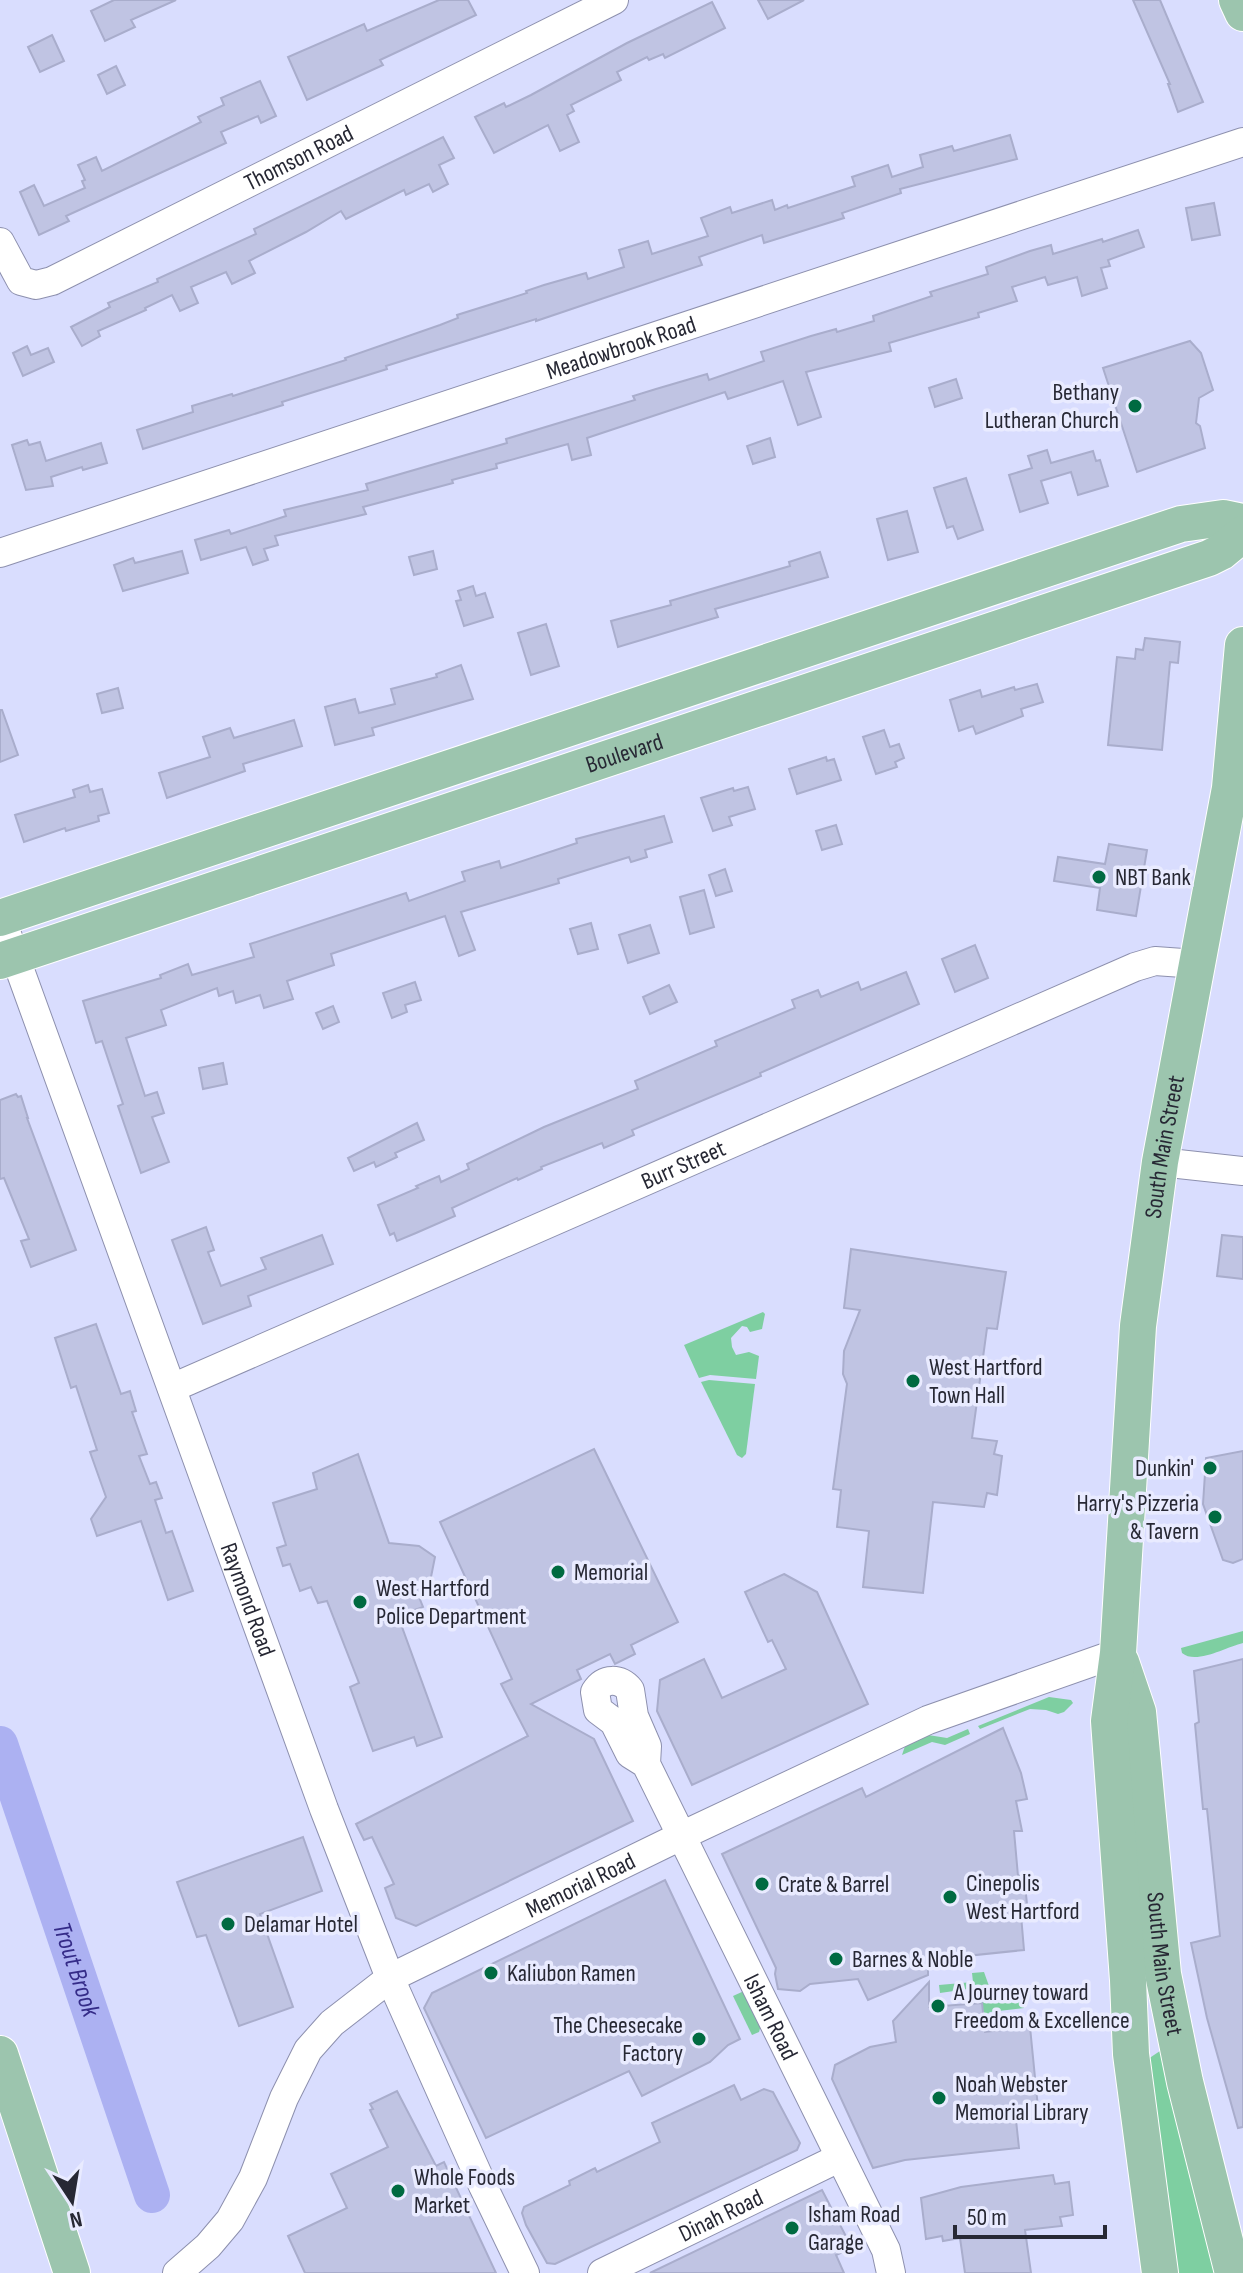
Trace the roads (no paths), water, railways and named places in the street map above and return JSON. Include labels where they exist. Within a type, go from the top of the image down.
[{"type":"main road","points":[[1237,0],[1243,13]]},
{"type":"main road","name":"Boulevard","points":[[0,917],[1181,524],[1223,518],[1243,522]]},
{"type":"main road","name":"Boulevard","points":[[8,958],[1209,558],[1243,534]]},
{"type":"main road","points":[[923,609],[936,650]]},
{"type":"main road","name":"South Main Street","points":[[1160,2273],[1131,2054],[1109,1721],[1118,1653],[1134,1371],[1160,1162],[1197,964],[1233,824],[1234,758],[1243,645]]},
{"type":"main road","points":[[622,710],[634,750]]},
{"type":"main road","points":[[322,810],[335,850]]},
{"type":"main road","name":"South Main Street","points":[[1118,1653],[1138,1712],[1163,1974],[1185,2082],[1233,2273]]},
{"type":"main road","points":[[0,2054],[72,2273]]},
{"type":"street","name":"Thomson Road","points":[[0,242],[21,281],[36,285],[52,281],[614,0]]},
{"type":"street","name":"Meadowbrook Road","points":[[0,553],[1243,142]]},
{"type":"street","name":"Raymond Road","points":[[0,917],[8,958],[172,1388],[324,1809],[390,1978],[525,2273]]},
{"type":"street","name":"Burr Street","points":[[172,1388],[1121,973],[1155,961],[1197,964]]},
{"type":"street","points":[[1160,1162],[1243,1171]]},
{"type":"street","name":"Memorial Road","points":[[177,2273],[208,2246],[230,2220],[253,2178],[284,2098],[308,2050],[332,2023],[390,1978],[928,1720],[1118,1653]]},
{"type":"street","name":"Isham Road","points":[[646,1764],[886,2250],[891,2273]]},
{"type":"street","name":"Dinah Road","points":[[602,2273],[839,2158]]},
{"type":"waterway","name":"Trout Brook","points":[[0,1744],[152,2195]]},
{"type":"place","name":"Bethany Lutheran Church","points":[[1135,406]]},
{"type":"place","name":"NBT Bank","points":[[1099,877]]},
{"type":"place","name":"West Hartford Town Hall","points":[[913,1381]]},
{"type":"place","name":"Dunkin'","points":[[1210,1468]]},
{"type":"place","name":"Harry's Pizzeria & Tavern","points":[[1215,1517]]},
{"type":"place","name":"Memorial","points":[[558,1572]]},
{"type":"place","name":"West Hartford Police Department","points":[[360,1602]]},
{"type":"place","name":"Crate & Barrel","points":[[762,1884]]},
{"type":"place","name":"Cinepolis West Hartford","points":[[950,1897]]},
{"type":"place","name":"Delamar Hotel","points":[[228,1924]]},
{"type":"place","name":"Barnes & Noble","points":[[836,1959]]},
{"type":"place","name":"Kaliubon Ramen","points":[[491,1973]]},
{"type":"place","name":"A Journey toward Freedom & Excellence","points":[[938,2006]]},
{"type":"place","name":"The Cheesecake Factory","points":[[699,2039]]},
{"type":"place","name":"Noah Webster Memorial Library","points":[[939,2098]]},
{"type":"place","name":"Whole Foods Market","points":[[398,2191]]},
{"type":"place","name":"Isham Road Garage","points":[[792,2228]]}]
